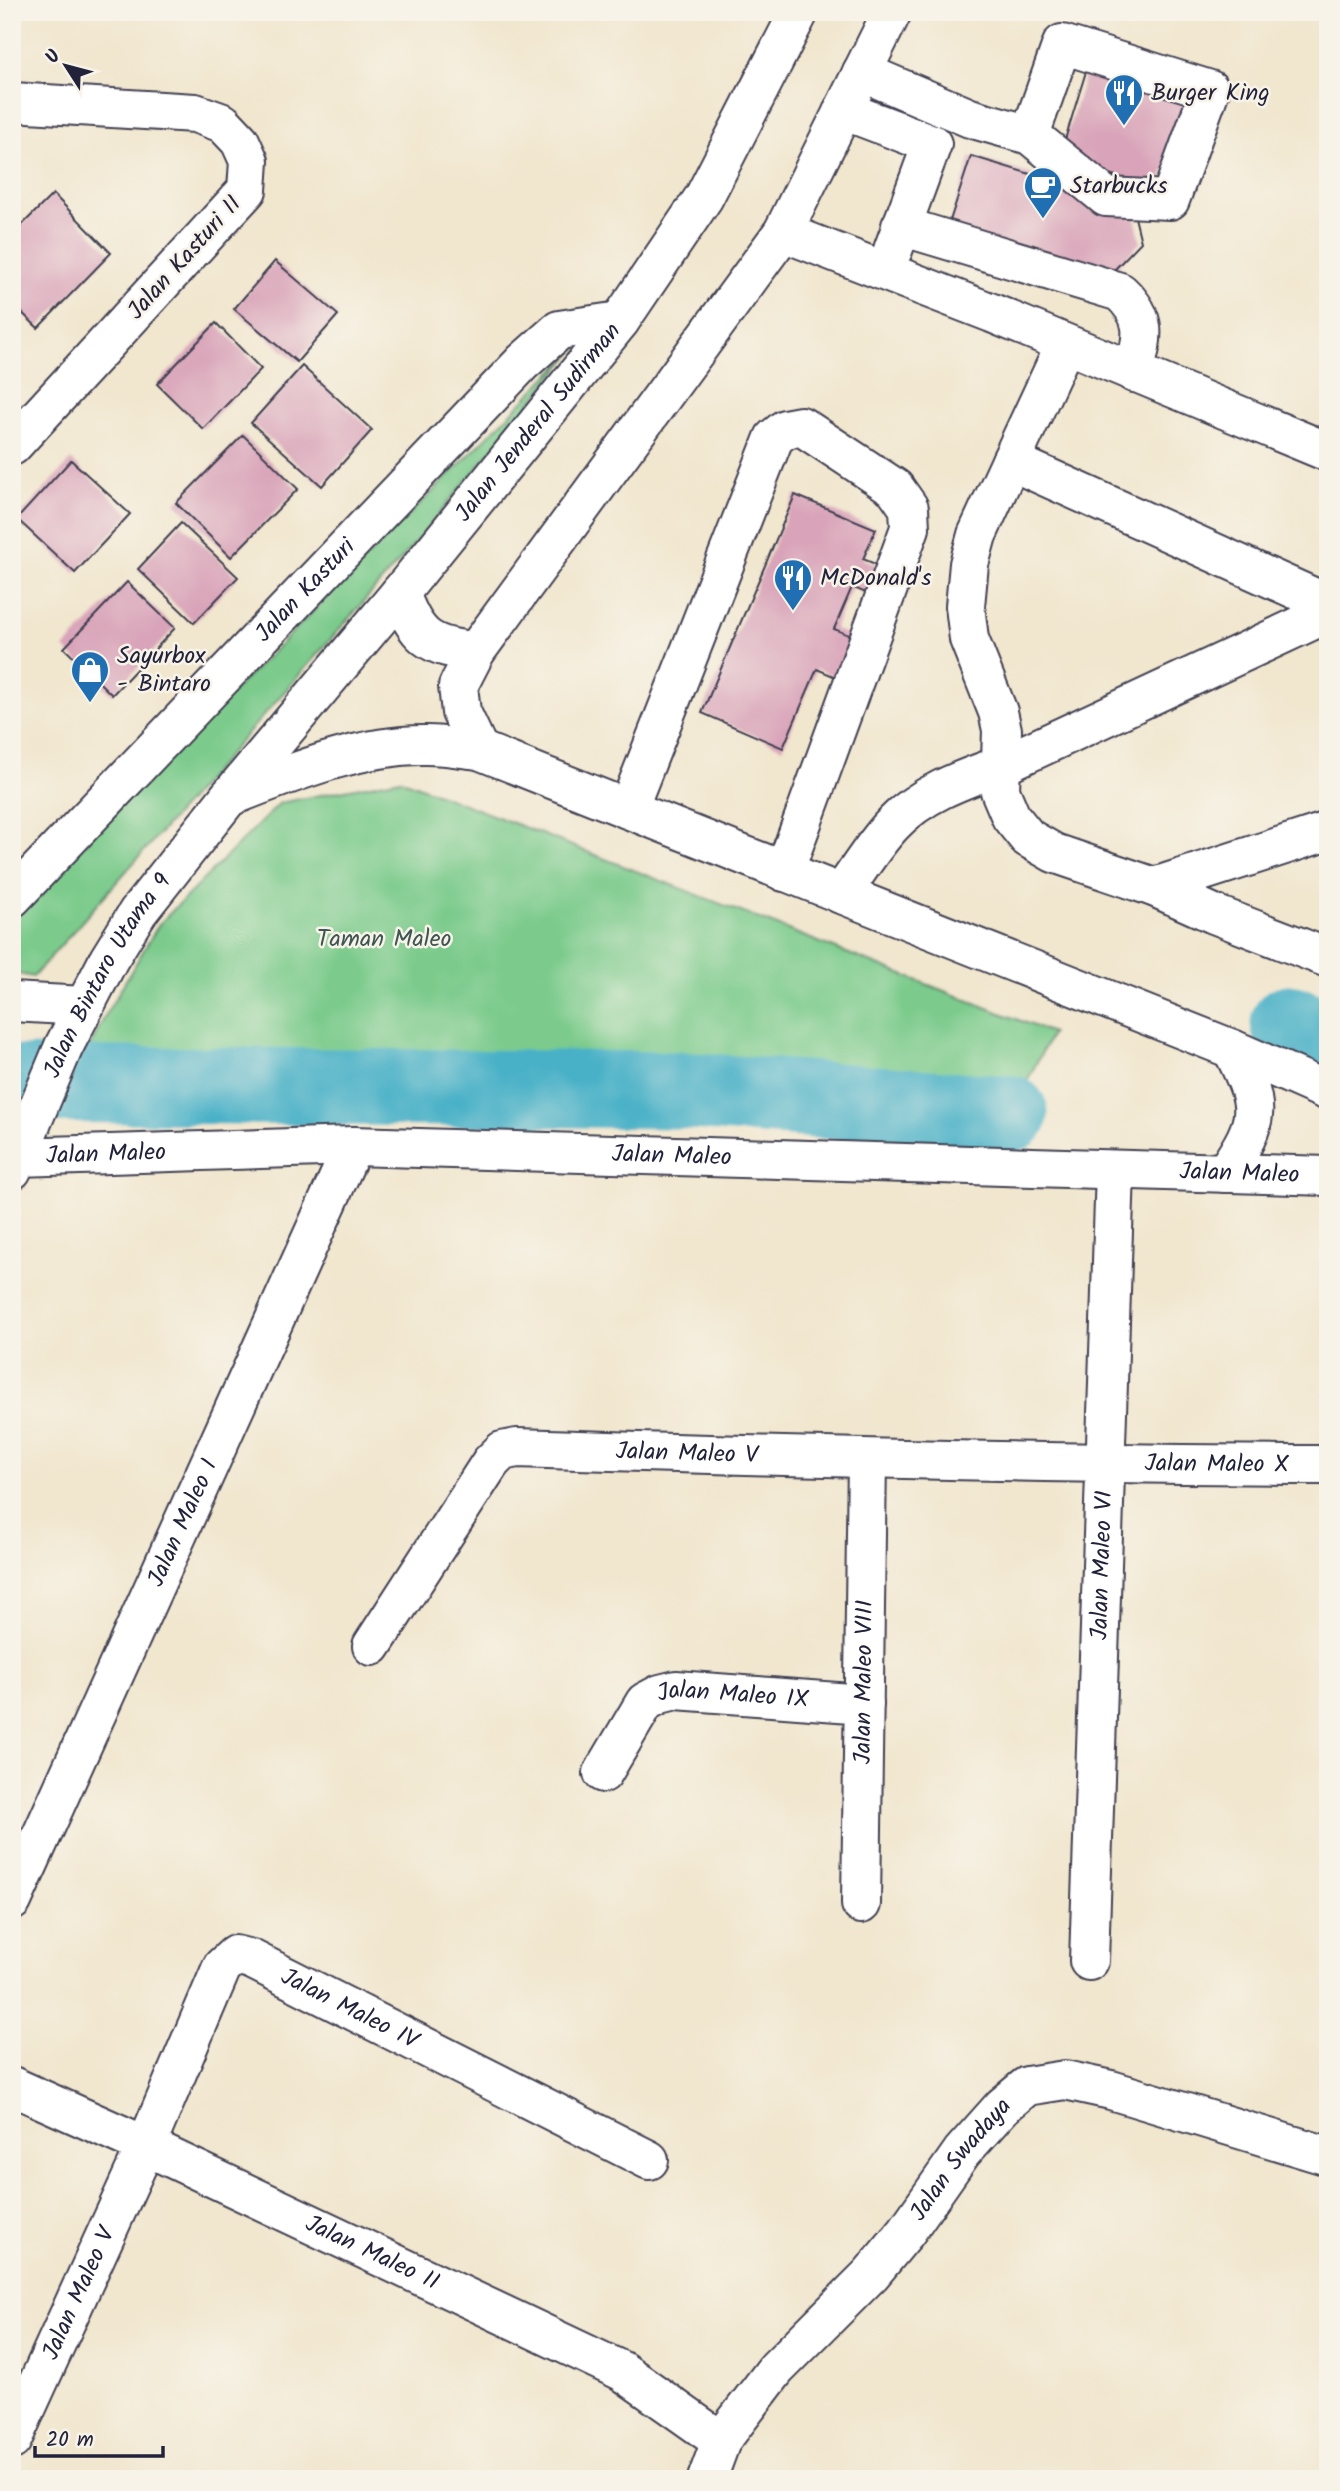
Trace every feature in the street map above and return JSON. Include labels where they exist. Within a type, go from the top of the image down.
[{"type":"street","name":"Jalan Jenderal Sudirman","points":[[229,797],[400,593],[620,321],[704,197],[799,12]]},
{"type":"street","points":[[479,750],[461,712],[458,686],[476,650],[783,232],[892,12]]},
{"type":"street","points":[[862,72],[970,118],[1030,135],[1106,197],[1170,200],[1210,90],[1062,44],[1030,135]]},
{"type":"street","name":"Jalan Kasturi II","points":[[12,102],[195,113],[223,122],[240,141],[249,161],[247,190],[12,446]]},
{"type":"street","points":[[844,110],[932,144],[885,273]]},
{"type":"street","points":[[901,226],[1120,292],[1132,303],[1141,318],[1141,345],[1134,373]]},
{"type":"street","points":[[783,232],[992,313],[1328,452]]},
{"type":"street","name":"Jalan Kasturi","points":[[12,898],[523,362],[559,330],[620,321]]},
{"type":"street","points":[[1065,345],[977,534],[969,564],[965,606],[969,639],[998,712],[1002,730],[1000,791],[1012,817],[1028,838],[1054,853],[1154,887],[1214,914],[1328,958]]},
{"type":"street","points":[[628,809],[774,438],[785,429],[801,426],[895,488],[909,508],[910,528],[784,872]]},
{"type":"street","points":[[1011,461],[1328,604]]},
{"type":"street","points":[[400,593],[410,621],[430,641],[452,649],[476,650]]},
{"type":"street","points":[[841,894],[893,824],[915,805],[950,783],[1002,765],[1328,613]]},
{"type":"street","points":[[229,797],[313,765],[372,751],[424,745],[479,750],[1232,1049],[1328,1091]]},
{"type":"street","name":"Jalan Bintaro Utama 9","points":[[19,1153],[64,1046],[109,959],[138,912],[229,797]]},
{"type":"street","points":[[1154,887],[1328,831]]},
{"type":"street","points":[[12,1002],[84,1006]]},
{"type":"street","points":[[1225,1173],[1246,1141],[1255,1113],[1250,1085],[1232,1049]]},
{"type":"street","name":"Jalan Maleo","points":[[19,1153],[353,1146],[1328,1176]]},
{"type":"street","name":"Jalan Maleo I","points":[[12,1901],[353,1146]]},
{"type":"street","name":"Jalan Maleo VI","points":[[1089,1961],[1115,1170]]},
{"type":"street","name":"Jalan Maleo V","points":[[372,1646],[491,1462],[502,1451],[517,1448],[867,1460],[1105,1464]]},
{"type":"street","name":"Jalan Maleo VIII","points":[[861,1904],[867,1460]]},
{"type":"street","name":"Jalan Maleo X","points":[[1105,1464],[1328,1465]]},
{"type":"street","name":"Jalan Maleo IX","points":[[603,1773],[645,1702],[660,1694],[676,1690],[864,1704]]},
{"type":"street","name":"Jalan Maleo IV","points":[[146,2146],[222,1967],[235,1955],[251,1959],[649,2160]]},
{"type":"street","name":"Jalan Swadaya","points":[[706,2479],[721,2441],[776,2369],[871,2274],[906,2232],[962,2152],[1003,2106],[1027,2086],[1065,2080],[1111,2090],[1328,2156]]},
{"type":"street","name":"Jalan Maleo II","points":[[12,2087],[146,2146],[622,2371],[721,2441]]},
{"type":"street","name":"Jalan Maleo V","points":[[12,2440],[146,2146]]},
{"type":"green space","points":[[578,346],[410,549],[33,977],[12,973],[12,913]]},
{"type":"green space","name":"Taman Maleo","points":[[400,779],[1052,1033],[1010,1114],[185,1086],[69,1089],[106,1014],[159,924],[280,803]]},
{"type":"building","name":"Burger King","points":[[1088,65],[1188,95],[1159,189],[1059,159]]},
{"type":"building","name":"Starbucks","points":[[971,156],[1106,197],[1133,209],[1141,242],[1115,269],[1082,273],[947,230]]},
{"type":"building","points":[[53,194],[111,253],[38,328],[12,303],[12,235]]},
{"type":"building","points":[[275,261],[338,315],[297,362],[234,309]]},
{"type":"building","points":[[216,323],[261,369],[203,429],[157,384]]},
{"type":"building","points":[[302,366],[372,430],[322,486],[251,423]]},
{"type":"building","points":[[243,435],[298,489],[231,557],[176,503]]},
{"type":"building","points":[[71,460],[130,514],[75,573],[17,519]]},
{"type":"building","name":"McDonald's","points":[[795,495],[876,529],[863,559],[885,568],[873,596],[852,587],[834,629],[856,638],[838,678],[817,669],[783,748],[702,713]]},
{"type":"building","points":[[181,523],[238,577],[194,623],[138,569]]},
{"type":"building","points":[[127,582],[175,628],[112,695],[64,648]]},
{"type":"waterway","points":[[1289,1023],[1328,1038]]},
{"type":"waterway","points":[[12,1084],[679,1090],[1010,1114]]},
{"type":"place","name":"Burger King","points":[[1124,127]]},
{"type":"place","name":"Starbucks","points":[[1043,220]]},
{"type":"place","name":"McDonald's","points":[[793,612]]},
{"type":"place","name":"Sayurbox - Bintaro","points":[[90,704]]}]
